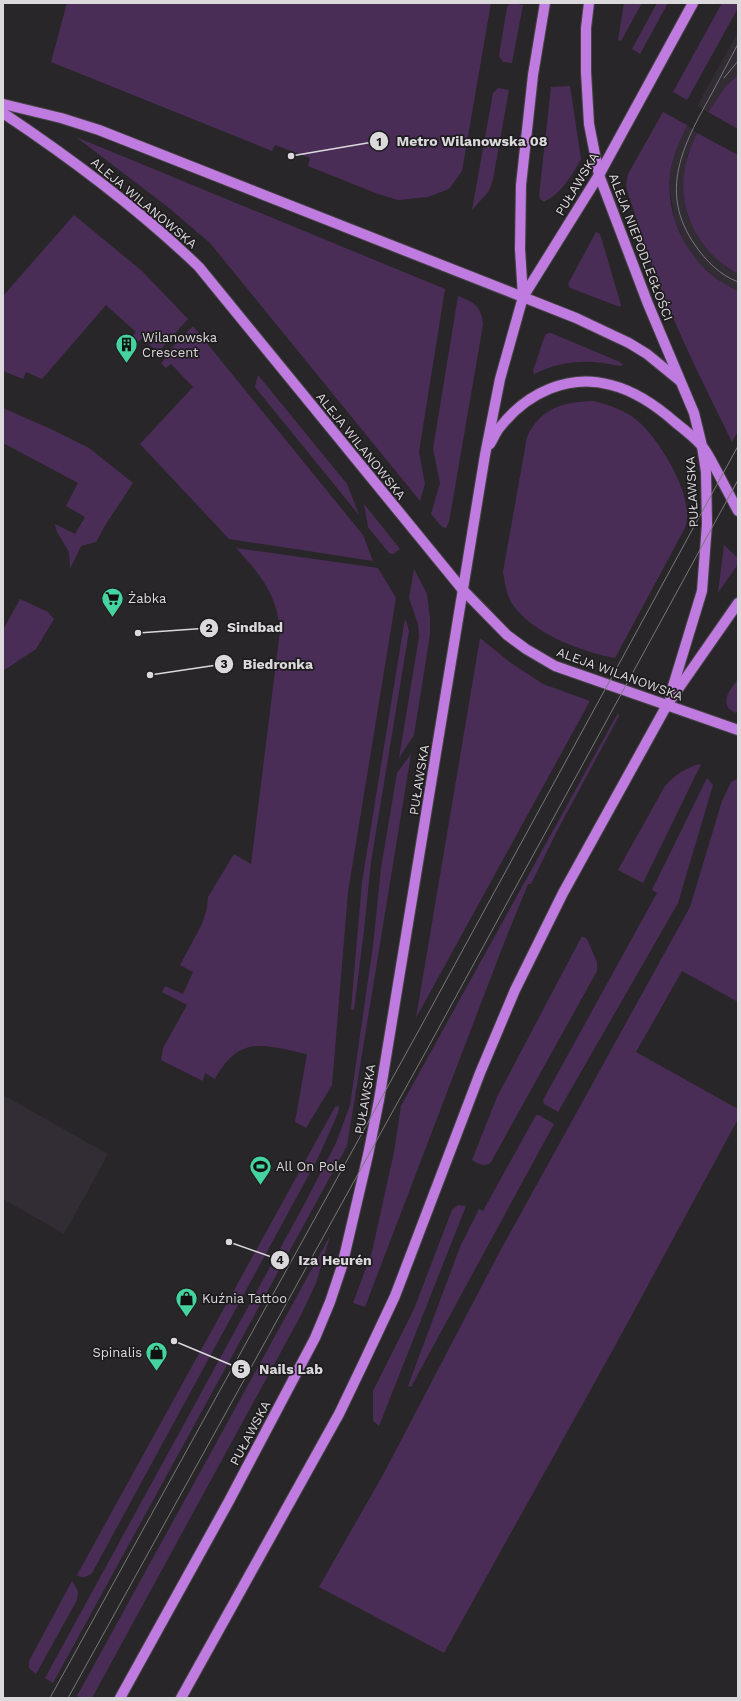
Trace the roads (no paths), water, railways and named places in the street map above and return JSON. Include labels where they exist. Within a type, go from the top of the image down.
[{"type":"main road","points":[[523,297],[520,249],[521,185],[533,75],[545,3]]},
{"type":"main road","name":"ALEJA NIEPODLEGŁOŚCI","points":[[588,3],[586,28],[588,116],[599,175],[640,285],[694,413],[702,446]]},
{"type":"main road","name":"PUŁAWSKA","points":[[120,1698],[315,1338],[330,1302],[342,1266],[368,1155],[379,1100],[445,704],[462,589],[485,455],[500,379],[523,297],[599,175],[693,3]]},
{"type":"main road","points":[[3,104],[61,118],[125,140],[395,248],[576,318],[647,354],[680,381]]},
{"type":"main road","name":"ALEJA WILANOWSKA","points":[[3,113],[48,143],[139,213],[170,239],[199,267],[462,589],[507,635],[526,650],[555,666],[738,730]]},
{"type":"main road","name":"PUŁAWSKA","points":[[485,455],[500,427],[525,401],[553,387],[582,382],[610,384],[631,393],[664,413],[702,446],[707,486],[707,524],[702,591],[667,705]]},
{"type":"main road","points":[[702,446],[738,511]]},
{"type":"main road","name":"PUŁAWSKA","points":[[182,1698],[335,1420],[364,1364],[395,1296],[480,1073],[515,990],[563,893],[667,705],[738,603]]},
{"type":"tram line","points":[[738,44],[691,132],[684,150],[676,187],[678,206],[684,225],[695,245],[714,267],[725,276],[738,282]]},
{"type":"tram line","points":[[724,78],[738,61]]},
{"type":"tram line","points":[[50,1698],[419,1030],[738,446]]},
{"type":"tram line","points":[[68,1698],[430,1044],[738,480]]},
{"type":"place","name":"Metro Wilanowska 08","points":[[291,156]]},
{"type":"place","name":"Wilanowska Crescent","points":[[127,364]]},
{"type":"place","name":"Żabka","points":[[112,618]]},
{"type":"place","name":"Sindbad","points":[[138,633]]},
{"type":"place","name":"Biedronka","points":[[150,675]]},
{"type":"place","name":"All On Pole","points":[[260,1186]]},
{"type":"place","name":"Iza Heurén","points":[[229,1242]]},
{"type":"place","name":"Kuźnia Tattoo","points":[[187,1318]]},
{"type":"place","name":"Nails Lab","points":[[174,1341]]},
{"type":"place","name":"Spinalis","points":[[157,1372]]}]
